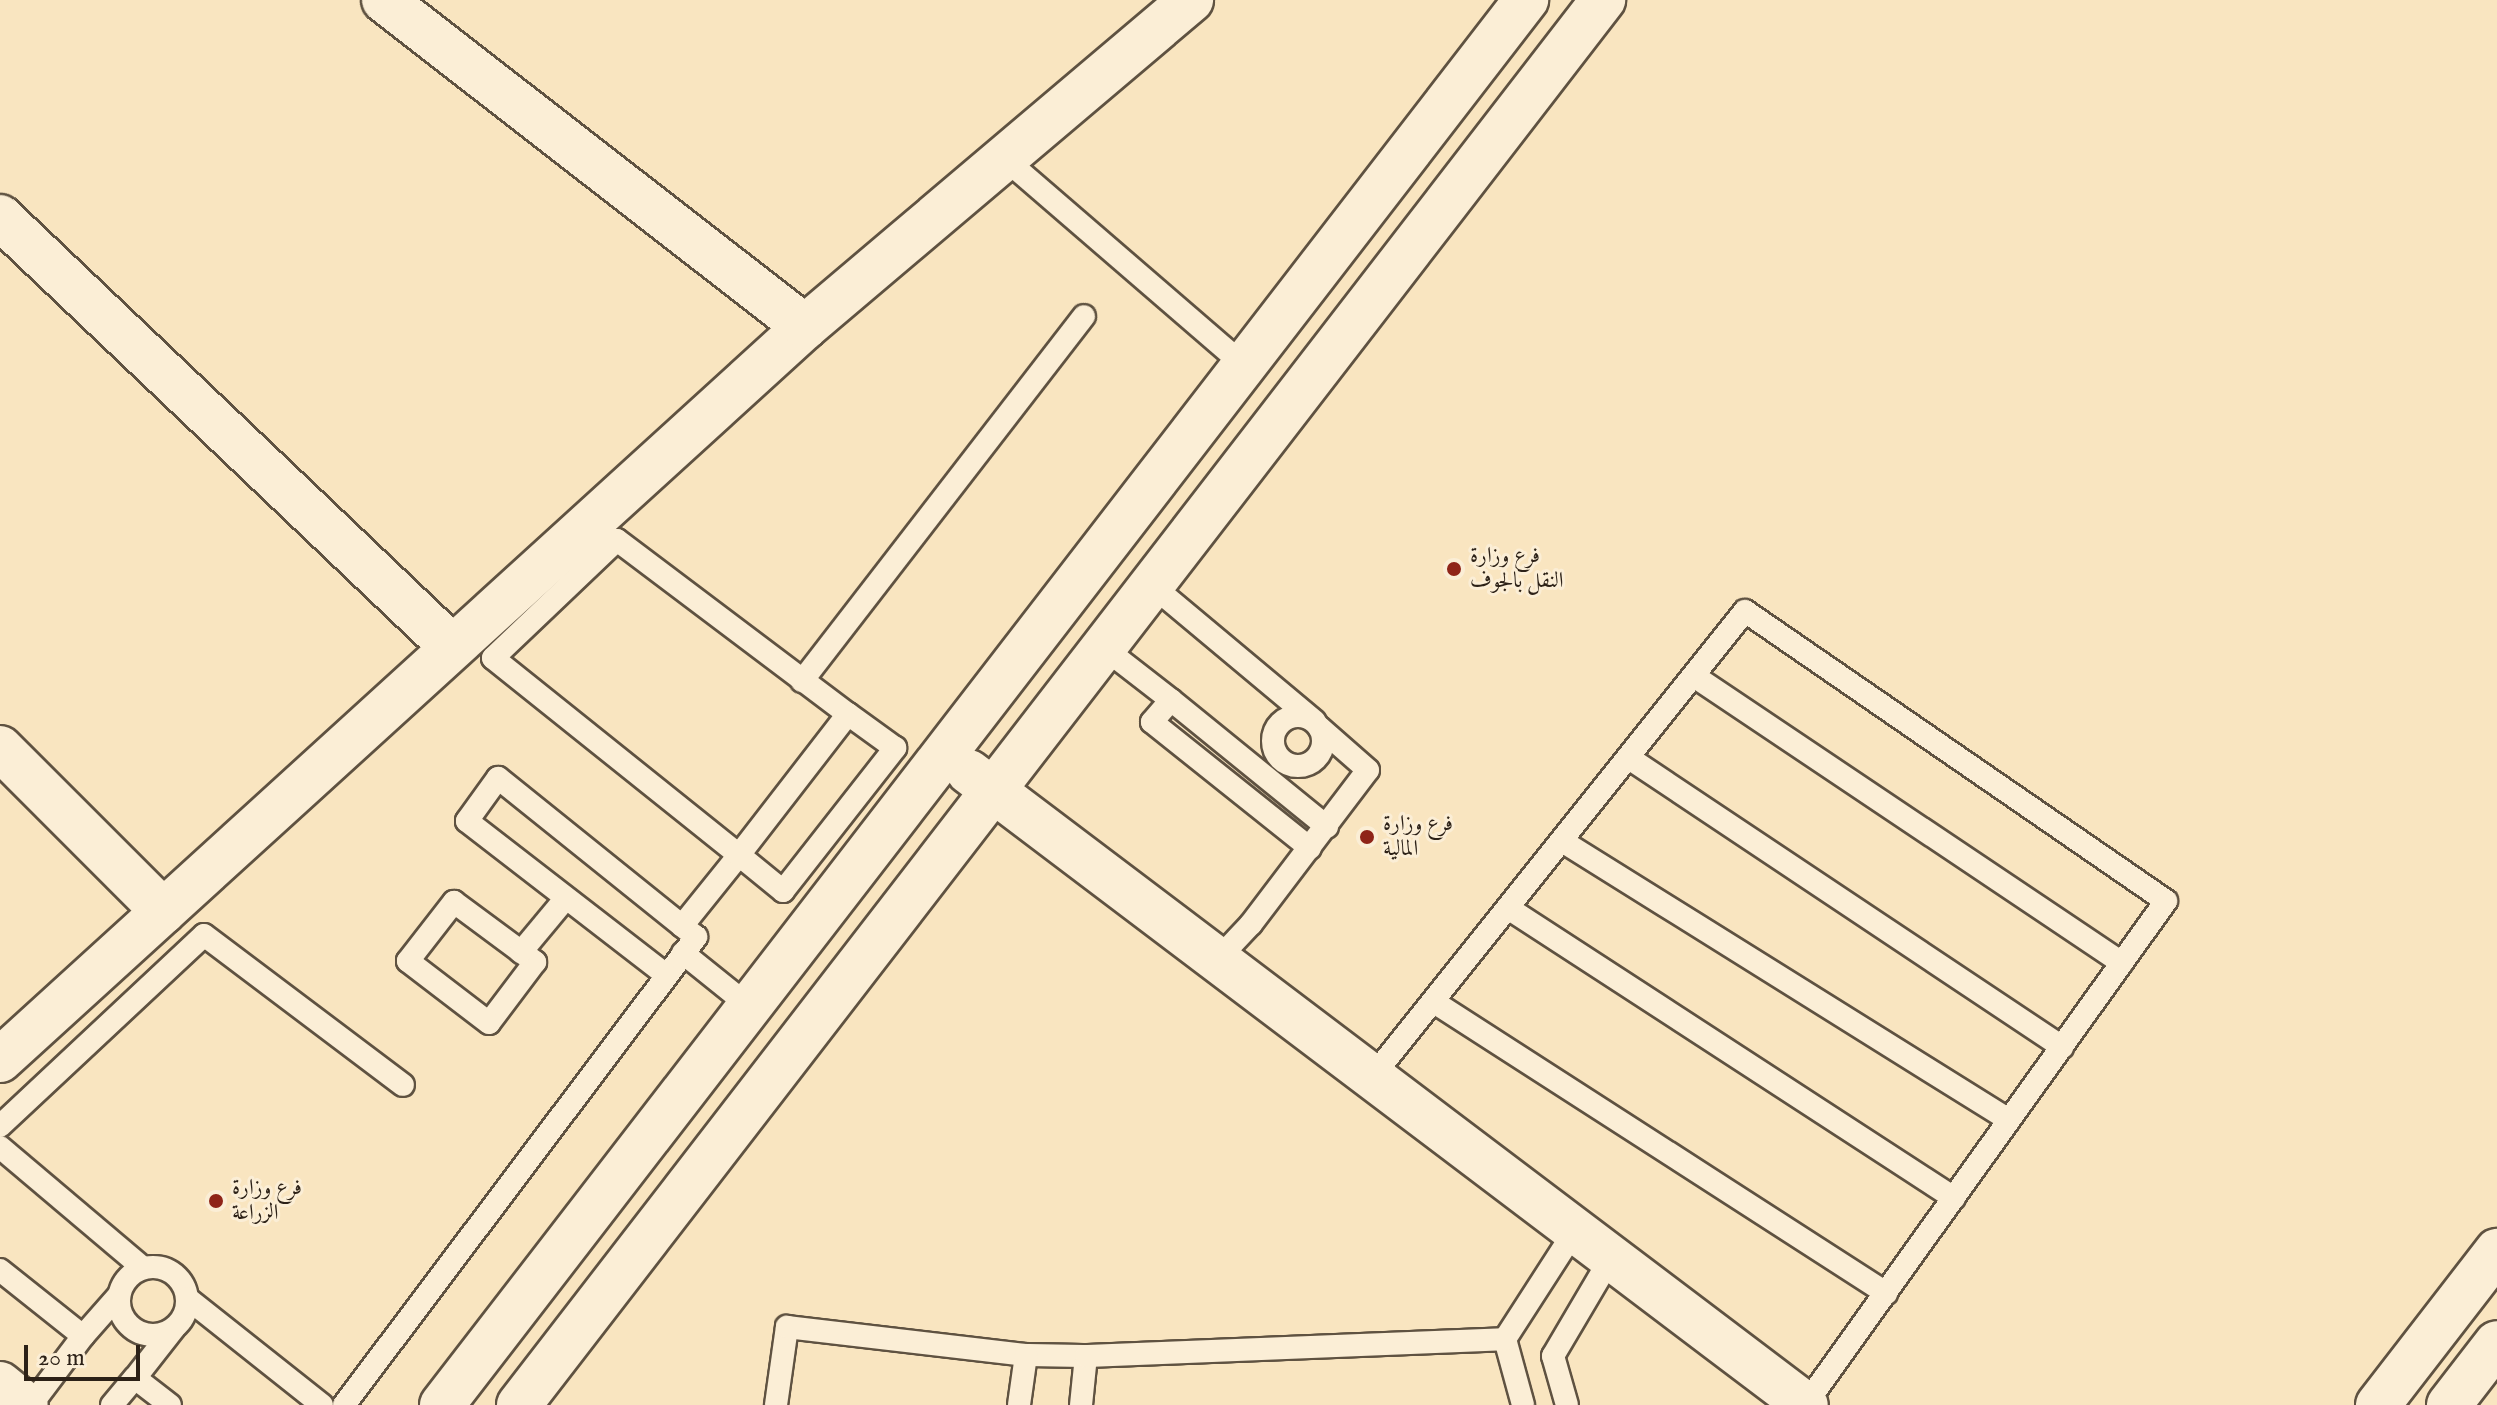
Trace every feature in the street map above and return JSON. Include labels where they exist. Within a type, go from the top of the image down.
[{"type":"street","points":[[384,0],[805,327]]},
{"type":"street","points":[[0,1060],[805,327],[1191,0]]},
{"type":"street","points":[[519,1405],[993,789],[1154,587],[1603,0]]},
{"type":"street","points":[[442,1405],[1244,365],[1513,5]]},
{"type":"street","points":[[0,217],[452,647]]},
{"type":"street","points":[[0,748],[163,911]]},
{"type":"street","points":[[944,754],[1806,1405]]},
{"type":"street","points":[[2378,1405],[2497,1251]]},
{"type":"street","points":[[2449,1405],[2497,1343]]},
{"type":"street","points":[[0,1384],[28,1405]]},
{"type":"lane","points":[[1004,158],[1244,365]]},
{"type":"lane","points":[[802,681],[1084,316]]},
{"type":"lane","points":[[617,540],[802,681],[895,748],[783,891],[493,658],[617,540]]},
{"type":"lane","points":[[1154,587],[1368,770],[1327,827],[1218,959]]},
{"type":"lane","points":[[1373,1076],[1745,611],[2166,901],[1806,1405]]},
{"type":"lane","points":[[1104,648],[1327,827]]},
{"type":"lane","points":[[1694,676],[2122,963]]},
{"type":"lane","points":[[1171,700],[1152,722],[1310,848]]},
{"type":"lane","points":[[682,926],[848,714]]},
{"type":"lane","points":[[1293,716],[1317,724],[1323,746],[1313,762],[1294,766],[1283,761],[1274,748],[1276,728],[1293,716]]},
{"type":"lane","points":[[1629,758],[2062,1047]]},
{"type":"lane","points":[[1268,779],[1283,761]]},
{"type":"lane","points":[[344,1405],[696,937],[498,778],[467,821],[666,975]]},
{"type":"lane","points":[[1562,841],[2009,1120]]},
{"type":"lane","points":[[521,952],[566,898]]},
{"type":"lane","points":[[454,902],[521,952],[535,962],[489,1023],[408,961],[454,902]]},
{"type":"lane","points":[[1508,908],[1954,1198]]},
{"type":"lane","points":[[0,1126],[204,935],[403,1085]]},
{"type":"lane","points":[[683,953],[749,1006]]},
{"type":"lane","points":[[1434,1002],[1886,1293]]},
{"type":"lane","points":[[0,1147],[143,1268]]},
{"type":"lane","points":[[1523,1405],[1505,1339],[1576,1229]]},
{"type":"lane","points":[[1567,1405],[1553,1356],[1612,1256]]},
{"type":"lane","points":[[28,1405],[119,1295],[132,1273],[143,1268],[169,1271],[187,1298],[322,1405]]},
{"type":"lane","points":[[0,1270],[83,1336]]},
{"type":"lane","points":[[119,1295],[120,1308],[137,1331],[164,1333],[177,1325]]},
{"type":"lane","points":[[112,1405],[177,1325],[187,1298]]},
{"type":"lane","points":[[776,1405],[787,1327],[1026,1355],[1086,1356],[1505,1339]]},
{"type":"lane","points":[[1019,1405],[1026,1355]]},
{"type":"lane","points":[[1081,1405],[1086,1356]]},
{"type":"lane","points":[[135,1378],[170,1405]]},
{"type":"place","name":"فرع وزارة النقل بالجوف","points":[[1454,569]]},
{"type":"place","name":"فرع وزارة المالية","points":[[1367,837]]},
{"type":"place","name":"فرع وزارة الزراعة","points":[[216,1201]]}]
